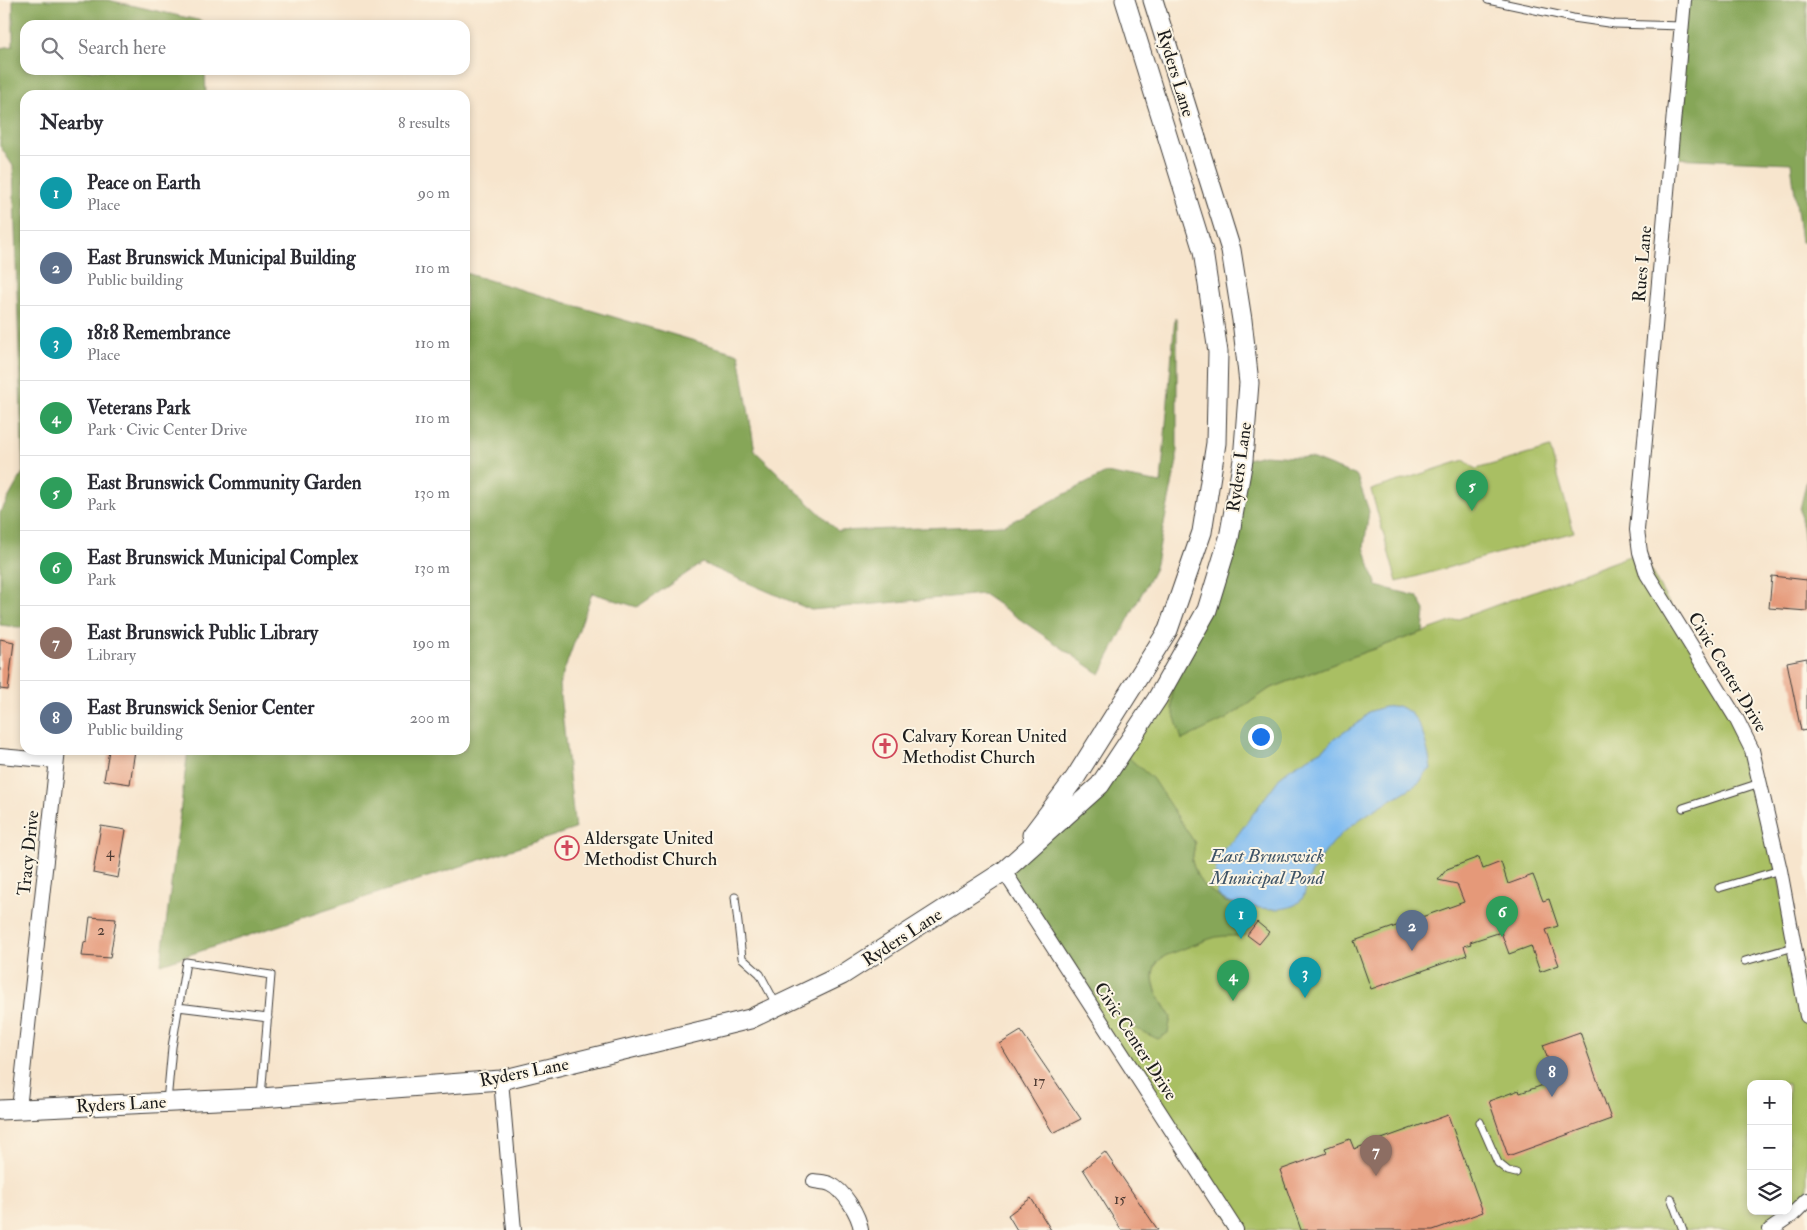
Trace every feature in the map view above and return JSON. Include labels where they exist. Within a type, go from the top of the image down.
[{"type":"main road","name":"Ryders Lane","points":[[1004,871],[1075,778],[1168,630],[1202,532],[1216,444],[1218,352],[1203,251],[1125,0]]},
{"type":"main road","name":"Ryders Lane","points":[[0,1110],[261,1098],[501,1080],[750,1019],[842,975],[1004,871],[1100,786],[1157,699],[1207,610],[1229,538],[1243,460],[1249,383],[1242,320],[1231,250],[1153,0]]},
{"type":"street","name":"Rues Lane","points":[[1637,530],[1684,0]]},
{"type":"street","name":"Civic Center Drive","points":[[1637,530],[1640,552],[1647,574],[1736,718],[1752,750],[1780,870],[1807,1016]]},
{"type":"street","points":[[0,756],[57,756]]},
{"type":"street","name":"Tracy Drive","points":[[19,1109],[57,756]]},
{"type":"street","name":"Civic Center Drive","points":[[1004,871],[1236,1230]]},
{"type":"street","points":[[501,1080],[514,1230]]},
{"type":"street","points":[[814,1181],[831,1184],[847,1200],[860,1220],[861,1230]]},
{"type":"street","points":[[1770,1230],[1792,1215],[1807,1200]]},
{"type":"lane","points":[[1488,0],[1573,18],[1615,24],[1682,26]]},
{"type":"lane","points":[[1683,808],[1760,783]]},
{"type":"lane","points":[[1719,888],[1780,870]]},
{"type":"lane","points":[[735,898],[742,958],[760,974],[777,1006]]},
{"type":"lane","points":[[1745,961],[1794,948]]},
{"type":"lane","points":[[167,1102],[172,1047],[186,962],[271,975],[261,1098]]},
{"type":"lane","points":[[178,1007],[268,1018]]},
{"type":"lane","points":[[1480,1122],[1498,1163],[1516,1173]]},
{"type":"lane","points":[[1671,1198],[1683,1230]]},
{"type":"green space","points":[[13,0],[108,0],[198,20],[20,20],[20,75],[205,75],[206,90],[20,90],[20,380],[13,166],[0,146],[0,48],[13,46]]},
{"type":"green space","points":[[1684,0],[1807,0],[1807,243],[1801,242],[1791,163],[1670,158]]},
{"type":"green space","points":[[470,274],[739,354],[755,451],[838,531],[1005,525],[1106,473],[1161,483],[1175,317],[1177,321],[1177,461],[1155,568],[1100,674],[983,594],[811,610],[702,563],[637,607],[592,593],[559,685],[575,829],[161,964],[187,755],[470,755]]},
{"type":"green space","points":[[1550,448],[1574,532],[1397,582],[1371,490],[1464,460],[1476,469]]},
{"type":"green space","points":[[1264,455],[1311,458],[1357,476],[1369,511],[1364,547],[1377,586],[1417,596],[1425,610],[1423,632],[1269,689],[1226,719],[1182,740],[1172,708],[1172,673],[1207,610],[1243,460]]},
{"type":"green space","points":[[20,477],[20,627],[0,625],[0,513]]},
{"type":"green space","points":[[1807,479],[1807,574],[1800,509]]},
{"type":"green space","points":[[1640,552],[1752,750],[1807,1016],[1807,1200],[1792,1212],[1792,1080],[1747,1080],[1747,1215],[1788,1215],[1770,1230],[1236,1230],[1078,987],[1106,998],[1132,1027],[1171,1017],[1155,987],[1153,978],[1157,963],[1166,955],[1207,940],[1192,861],[1195,843],[1122,752],[1172,673],[1226,719],[1269,689],[1362,653]]},
{"type":"green space","points":[[1122,752],[1152,778],[1195,843],[1192,861],[1202,884],[1225,902],[1249,906],[1257,922],[1247,935],[1212,938],[1167,955],[1156,964],[1153,972],[1155,988],[1171,1017],[1168,1033],[1158,1039],[1132,1027],[1106,998],[1078,987],[1004,871]]},
{"type":"water","name":"East Brunswick Municipal Pond","points":[[1398,706],[1413,716],[1427,746],[1431,769],[1425,773],[1420,782],[1370,812],[1338,837],[1315,867],[1303,897],[1294,906],[1266,909],[1239,905],[1218,895],[1216,865],[1222,852],[1233,841],[1281,776],[1325,748],[1334,739],[1362,720],[1368,712],[1384,707]]},
{"type":"building","points":[[1772,576],[1807,580],[1807,611],[1769,608]]},
{"type":"building","points":[[0,639],[14,642],[8,690],[0,689]]},
{"type":"building","points":[[1807,658],[1807,730],[1801,731],[1787,662]]},
{"type":"building","points":[[108,755],[134,755],[130,784],[104,780]]},
{"type":"building","points":[[101,826],[126,830],[118,878],[93,873]]},
{"type":"building","points":[[1479,857],[1483,869],[1501,862],[1508,884],[1533,875],[1543,901],[1549,899],[1558,926],[1546,930],[1559,965],[1540,972],[1531,946],[1509,954],[1501,932],[1470,942],[1471,944],[1464,946],[1467,955],[1371,989],[1354,941],[1464,902],[1457,884],[1438,880],[1447,869]]},
{"type":"building","points":[[90,917],[116,919],[110,958],[82,956],[84,942],[87,941]]},
{"type":"building","points":[[1257,922],[1269,932],[1259,944],[1247,935]]},
{"type":"building","points":[[1021,1031],[1081,1119],[1053,1133],[1000,1044]]},
{"type":"building","points":[[1580,1032],[1611,1119],[1508,1156],[1489,1101],[1519,1090],[1520,1093],[1555,1081],[1543,1045]]},
{"type":"building","points":[[1448,1115],[1483,1212],[1433,1230],[1301,1230],[1280,1170],[1327,1153],[1325,1148],[1350,1139],[1354,1149]]},
{"type":"building","points":[[1105,1152],[1158,1230],[1121,1230],[1083,1169]]},
{"type":"building","points":[[1031,1198],[1051,1230],[1017,1230],[1008,1215]]},
{"type":"place","name":"East Brunswick Community Garden","points":[[1472,511]]},
{"type":"place","name":"Calvary Korean United Methodist Church","points":[[885,746]]},
{"type":"place","name":"Aldersgate United Methodist Church","points":[[567,848]]},
{"type":"place","name":"East Brunswick Municipal Complex","points":[[1502,937]]},
{"type":"place","name":"Peace on Earth","points":[[1241,939]]},
{"type":"place","name":"East Brunswick Municipal Building","points":[[1412,951]]},
{"type":"place","name":"1818 Remembrance","points":[[1305,998]]},
{"type":"place","name":"Veterans Park","points":[[1233,1001]]},
{"type":"place","name":"East Brunswick Senior Center","points":[[1552,1097]]},
{"type":"place","name":"East Brunswick Public Library","points":[[1376,1176]]}]
